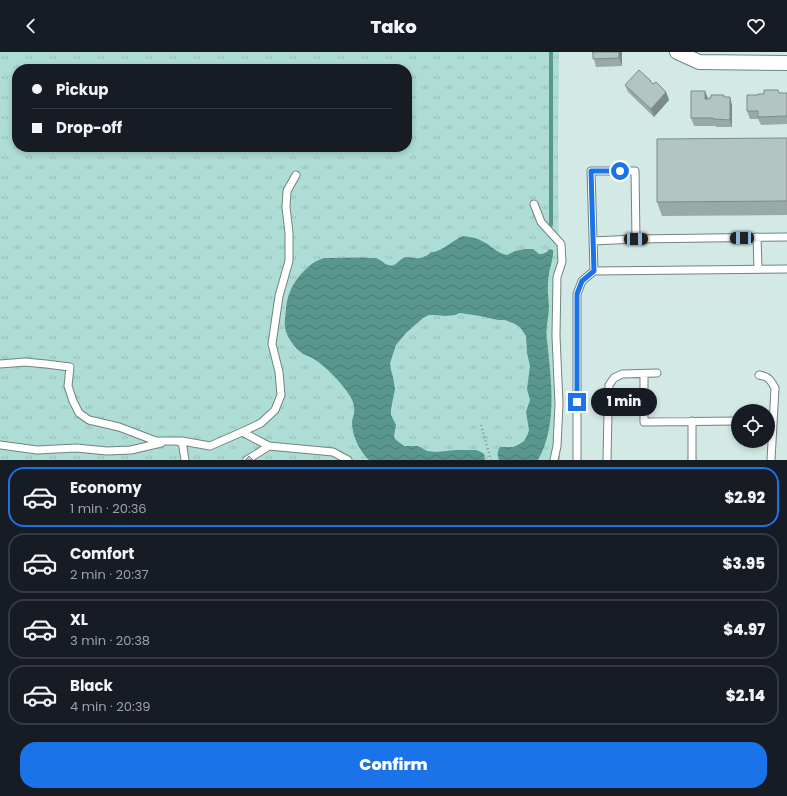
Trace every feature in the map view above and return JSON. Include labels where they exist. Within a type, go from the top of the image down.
[{"type":"street","points":[[677,52],[699,62],[787,63]]},
{"type":"lane","points":[[594,271],[591,171],[635,171],[636,239]]},
{"type":"lane","points":[[0,364],[25,362],[70,367],[68,386],[79,413],[89,420],[119,427],[156,441],[182,442],[210,446],[261,423],[275,410],[281,396],[280,372],[272,344],[279,296],[289,261],[289,233],[286,207],[287,191],[296,175]]},
{"type":"lane","points":[[534,204],[541,222],[561,244],[562,262],[557,277],[556,336],[559,404],[557,446],[554,460]]},
{"type":"lane","points":[[757,237],[758,269]]},
{"type":"lane","points":[[593,241],[787,237]]},
{"type":"lane","points":[[578,460],[577,294],[582,281],[594,271],[787,269]]},
{"type":"lane","points":[[609,400],[609,385],[614,378],[622,374],[657,373]]},
{"type":"lane","points":[[644,374],[644,422],[731,421]]},
{"type":"lane","points":[[759,375],[766,376],[771,380],[775,388],[773,404]]},
{"type":"lane","points":[[607,460],[608,412]]},
{"type":"lane","points":[[692,421],[692,460]]},
{"type":"lane","points":[[242,432],[269,446],[333,452],[348,460]]},
{"type":"lane","points":[[0,445],[37,450],[76,448],[107,451],[131,450],[157,444],[182,442]]},
{"type":"lane","points":[[182,442],[185,460]]},
{"type":"lane","points":[[248,460],[269,446]]},
{"type":"lane","points":[[771,448],[771,460]]},
{"type":"path","points":[[481,425],[491,460]]},
{"type":"green space","points":[[0,52],[559,52],[558,145],[560,460],[0,460]]},
{"type":"water","points":[[463,236],[480,240],[500,253],[507,255],[515,251],[525,249],[533,249],[539,254],[547,252],[549,249],[553,250],[548,282],[549,306],[546,331],[552,402],[551,417],[544,446],[538,460],[499,460],[498,457],[500,447],[513,447],[518,445],[524,441],[529,430],[526,412],[530,400],[527,389],[530,366],[527,353],[526,336],[520,327],[505,320],[460,313],[445,316],[429,315],[423,318],[406,333],[396,345],[390,363],[395,389],[391,415],[396,425],[394,436],[395,439],[404,446],[418,446],[427,451],[476,450],[484,454],[485,460],[369,460],[362,452],[355,437],[352,427],[354,414],[353,402],[347,391],[323,366],[313,358],[303,354],[297,349],[287,335],[285,320],[287,301],[291,288],[298,277],[314,262],[324,258],[375,258],[391,266],[406,257],[424,257]]},
{"type":"building","points":[[593,52],[619,52],[619,58],[593,59]]},
{"type":"building","points":[[639,70],[653,84],[656,82],[666,92],[651,109],[625,85]]},
{"type":"building","points":[[764,90],[778,90],[779,93],[787,93],[787,116],[758,117],[758,111],[747,111],[747,95],[764,94]]},
{"type":"building","points":[[691,91],[705,91],[705,99],[710,99],[711,95],[724,95],[724,97],[730,97],[730,120],[691,118]]},
{"type":"building","points":[[787,138],[787,201],[657,202],[657,139]]},
{"type":"building","points":[[249,456],[253,460],[245,460]]},
{"type":"waterway","points":[[551,52],[551,225]]},
{"type":"route","points":[[577,402],[577,294],[582,281],[594,271],[591,171],[620,171]]}]
